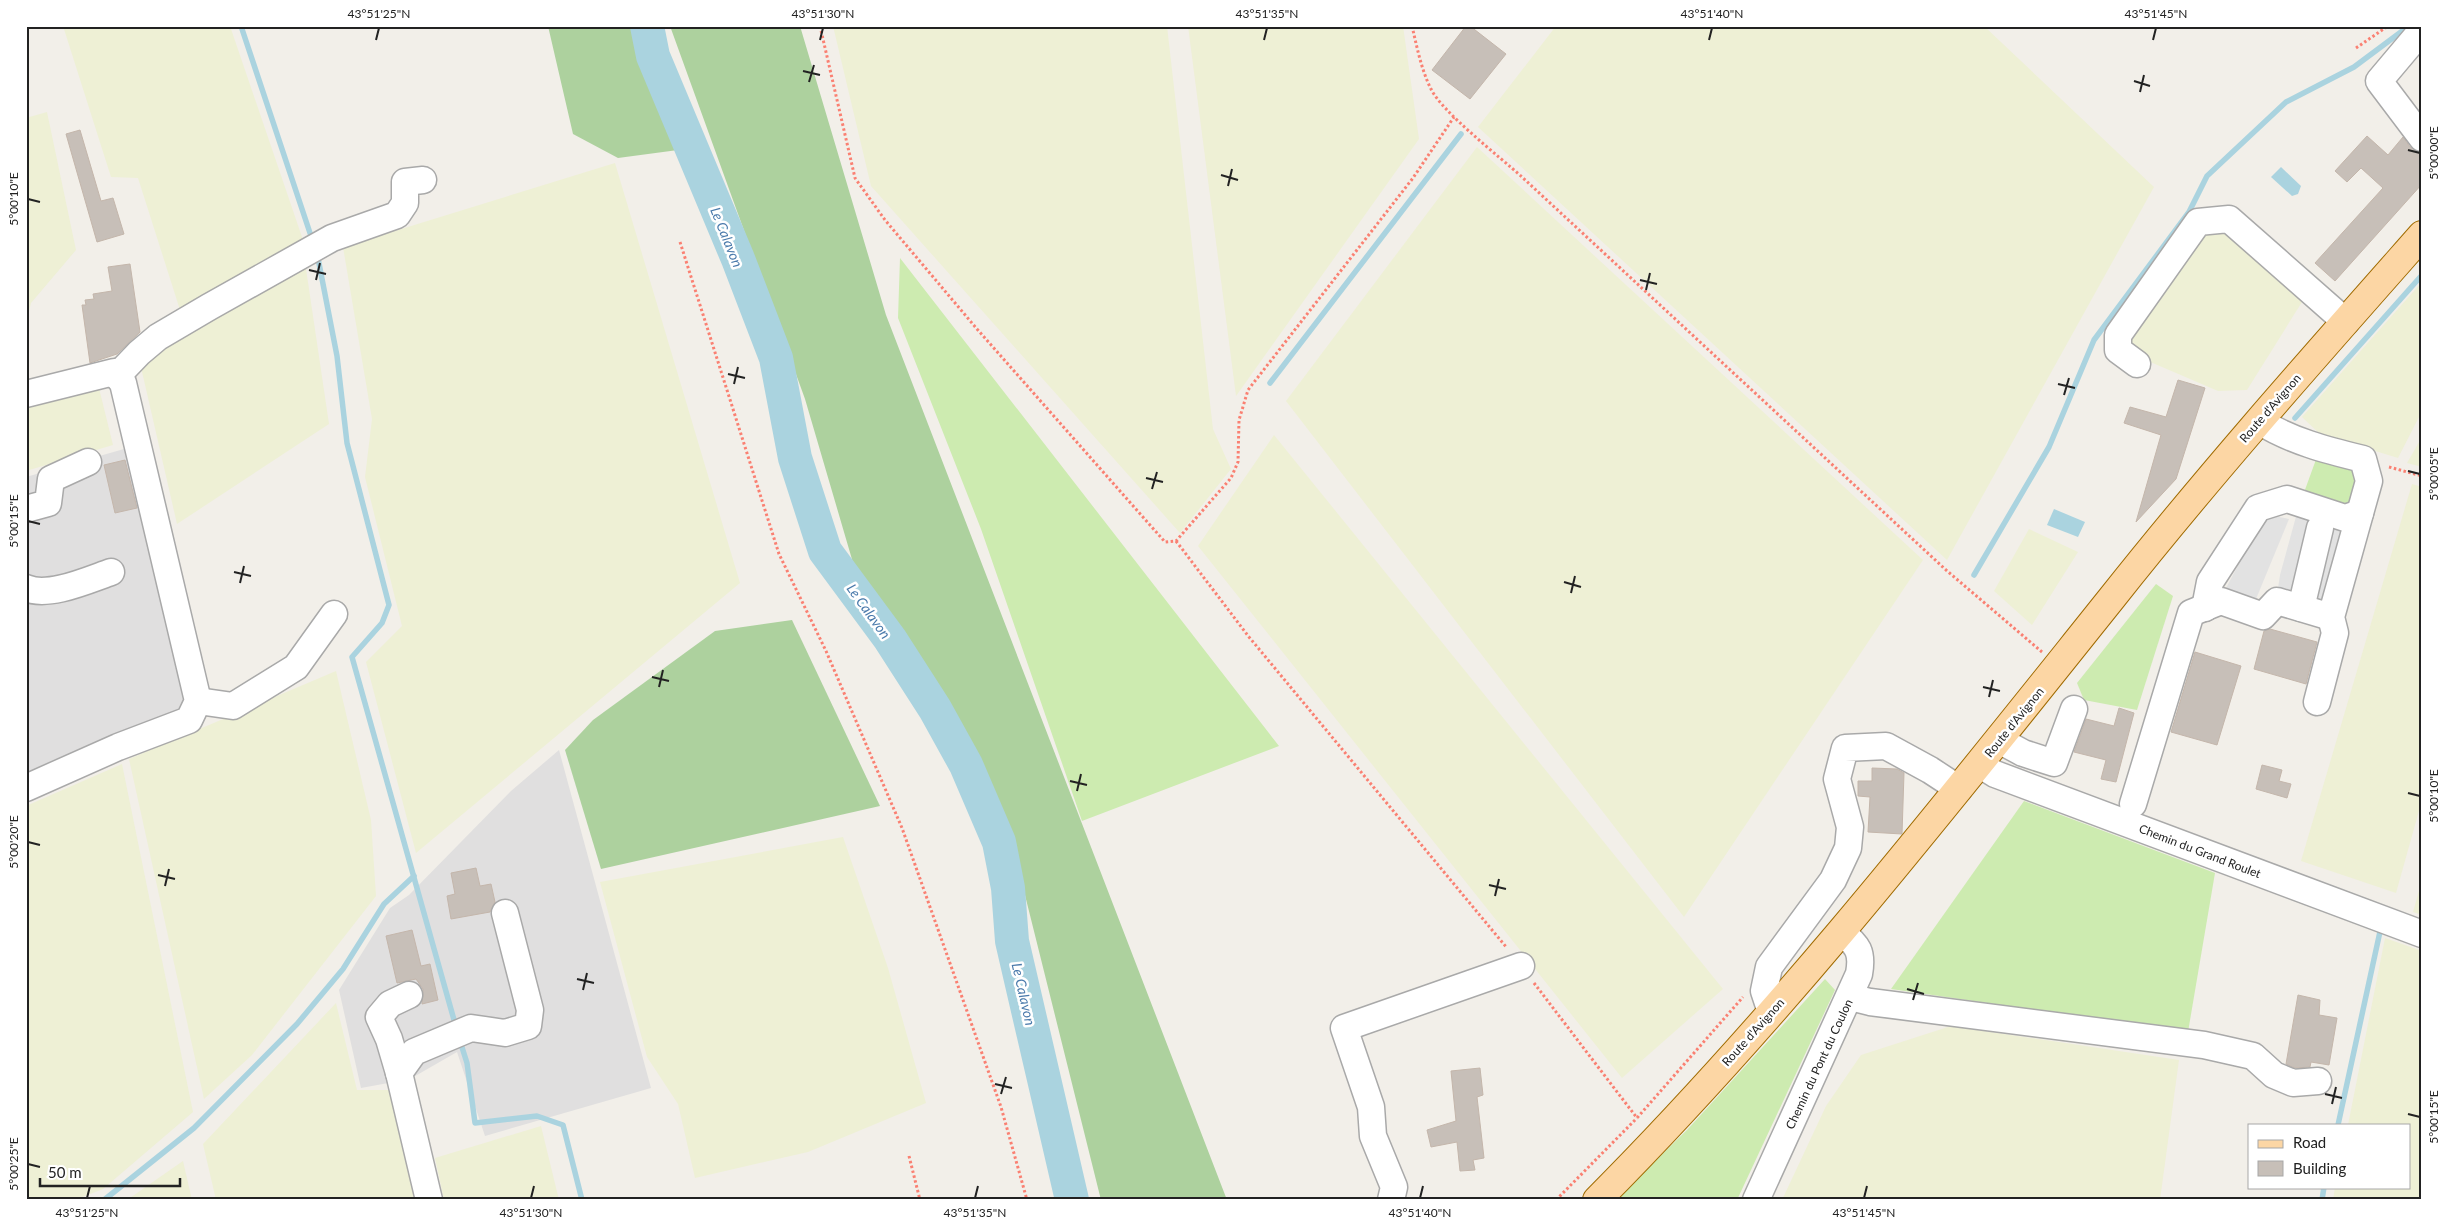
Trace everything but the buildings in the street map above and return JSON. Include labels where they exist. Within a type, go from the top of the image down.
[{"type":"main road","name":"Route d'Avignon","points":[[1597,1200],[1636,1161],[1841,932],[1999,740],[2158,541],[2259,420],[2422,236]]},
{"type":"street","points":[[2422,30],[2379,81],[2422,138]]},
{"type":"street","points":[[117,376],[139,353],[158,337],[209,307],[332,238],[397,215],[405,203],[405,182],[423,180]]},
{"type":"street","points":[[2137,364],[2118,350],[2118,335],[2198,222],[2229,219],[2346,322]]},
{"type":"street","points":[[26,394],[114,372],[123,383],[198,701],[189,720],[118,747],[26,788]]},
{"type":"street","points":[[2259,420],[2282,435],[2322,450],[2363,460],[2368,481],[2331,617],[2335,633],[2317,702]]},
{"type":"street","points":[[26,509],[48,502],[51,479],[88,462]]},
{"type":"street","points":[[2205,608],[2210,582],[2258,508],[2287,499],[2344,518],[2360,513]]},
{"type":"street","points":[[2301,608],[2320,528]]},
{"type":"street","points":[[26,588],[36,592],[64,587],[111,572]]},
{"type":"street","points":[[2133,804],[2191,613],[2221,601],[2263,616],[2277,601],[2331,617]]},
{"type":"street","points":[[198,701],[233,706],[296,667],[334,614]]},
{"type":"street","points":[[1999,740],[2023,753],[2054,763],[2074,709]]},
{"type":"street","points":[[1771,1012],[1764,991],[1769,967],[1833,880],[1848,848],[1850,827],[1838,779],[1845,748],[1886,746],[1930,770],[1959,789]]},
{"type":"street","name":"Chemin du Grand Roulet","points":[[1979,764],[1995,774],[2422,934]]},
{"type":"street","points":[[399,1073],[414,1052],[471,1028],[505,1033],[528,1026],[530,1010],[505,913]]},
{"type":"street","name":"Chemin du Pont du Coulon","points":[[1756,1200],[1850,998],[1859,974],[1860,954],[1855,942],[1841,932]]},
{"type":"street","points":[[1391,1200],[1394,1188],[1373,1136],[1370,1107],[1344,1028],[1521,966]]},
{"type":"street","points":[[409,995],[390,1004],[379,1017],[389,1039],[399,1073],[429,1200]]},
{"type":"street","points":[[1850,998],[2204,1045],[2253,1056],[2274,1075],[2293,1083],[2318,1081]]},
{"type":"path","points":[[820,26],[855,178],[885,220],[1060,424],[1166,542],[1176,542],[1231,478],[1238,462],[1239,420],[1248,390],[1413,178],[1454,117]]},
{"type":"path","points":[[1412,26],[1418,55],[1431,91],[1454,117],[1529,183],[1946,570],[2058,666]]},
{"type":"path","points":[[2356,48],[2388,26]]},
{"type":"path","points":[[680,242],[779,554],[826,652],[902,828],[1001,1107],[1027,1200]]},
{"type":"path","points":[[2363,460],[2422,476]]},
{"type":"path","points":[[1176,542],[1249,637],[1484,919],[1637,1118]]},
{"type":"path","points":[[1556,1200],[1637,1118],[1744,996]]},
{"type":"path","points":[[909,1156],[920,1200]]},
{"type":"shaded area","points":[[131,447],[192,690],[186,712],[26,794],[26,477]]},
{"type":"shaded area","points":[[2297,513],[2348,527],[2327,604],[2277,595],[2280,575]]},
{"type":"shaded area","points":[[2265,514],[2289,519],[2256,599],[2224,592]]},
{"type":"shaded area","points":[[559,750],[651,1088],[485,1136],[457,1052],[410,1079],[361,1088],[339,990],[390,908],[409,895],[511,791]]},
{"type":"green space","points":[[63,26],[230,26],[303,240],[180,310],[138,178],[111,177]]},
{"type":"green space","points":[[548,26],[633,26],[641,65],[678,150],[618,158],[573,134]]},
{"type":"green space","points":[[670,26],[800,26],[886,315],[1227,1200],[1101,1200],[1013,847],[987,780],[856,573],[805,399]]},
{"type":"green space","points":[[833,26],[1167,26],[1213,429],[1231,469],[1180,533],[871,186]]},
{"type":"green space","points":[[1188,26],[1403,26],[1419,139],[1236,396]]},
{"type":"green space","points":[[1556,26],[1984,26],[2154,187],[1947,560],[1478,127]]},
{"type":"green space","points":[[47,112],[76,250],[31,303],[26,323],[26,118]]},
{"type":"green space","points":[[1477,147],[1923,560],[1684,917],[1286,401]]},
{"type":"green space","points":[[615,163],[740,583],[416,853],[366,662],[402,626],[365,477],[372,419],[343,247]]},
{"type":"green space","points":[[2229,223],[2307,294],[2247,390],[2218,391],[2148,361],[2127,338],[2201,226]]},
{"type":"green space","points":[[900,258],[1279,746],[1082,821],[981,529],[898,318]]},
{"type":"green space","points":[[305,262],[329,424],[177,524],[140,363]]},
{"type":"green space","points":[[2422,282],[2422,411],[2398,458],[2320,434],[2302,417]]},
{"type":"green space","points":[[98,384],[113,445],[26,471],[26,403]]},
{"type":"green space","points":[[1274,435],[1723,989],[1622,1078],[1198,546]]},
{"type":"green space","points":[[2422,437],[2422,467],[2407,463]]},
{"type":"green space","points":[[2318,454],[2355,469],[2361,494],[2344,511],[2302,498]]},
{"type":"green space","points":[[2412,484],[2422,487],[2422,800],[2396,893],[2301,861]]},
{"type":"green space","points":[[2029,529],[2078,552],[2032,625],[1994,591]]},
{"type":"green space","points":[[2156,584],[2173,596],[2137,710],[2084,700],[2077,683]]},
{"type":"green space","points":[[792,620],[880,806],[601,869],[565,750],[593,720],[715,631]]},
{"type":"green space","points":[[336,671],[371,820],[376,896],[252,1055],[204,1099],[129,759]]},
{"type":"green space","points":[[122,764],[193,1112],[103,1189],[75,1200],[26,1200],[26,806]]},
{"type":"green space","points":[[2024,801],[2215,873],[2188,1032],[1891,989]]},
{"type":"green space","points":[[843,837],[888,968],[926,1103],[808,1152],[695,1178],[678,1104],[647,1057],[600,882]]},
{"type":"green space","points":[[2422,880],[2422,915],[2413,912]]},
{"type":"green space","points":[[2385,938],[2422,951],[2422,1200],[2333,1200],[2335,1188],[2410,1188],[2410,1124],[2348,1124]]},
{"type":"green space","points":[[1825,979],[1835,990],[1737,1200],[1615,1200],[1687,1130]]},
{"type":"green space","points":[[336,1003],[357,1090],[394,1090],[419,1200],[216,1200],[203,1144]]},
{"type":"green space","points":[[1951,1026],[2179,1060],[2160,1200],[1782,1200],[1826,1106],[1861,1055]]},
{"type":"green space","points":[[541,1126],[559,1200],[444,1200],[435,1158]]},
{"type":"green space","points":[[183,1161],[192,1200],[127,1200]]},
{"type":"water","points":[[2281,167],[2301,186],[2298,194],[2292,196],[2271,177]]},
{"type":"water","points":[[2054,509],[2085,522],[2078,537],[2047,525]]},
{"type":"waterway","points":[[241,26],[313,242]]},
{"type":"waterway","name":"Le Calavon","points":[[647,26],[653,56],[738,259],[776,358],[795,458],[825,551],[890,639],[935,709],[966,765],[999,842],[1008,888],[1012,941],[1072,1200]]},
{"type":"waterway","points":[[1974,575],[2049,447],[2094,340],[2189,212],[2207,176],[2286,102],[2354,67],[2409,26]]},
{"type":"waterway","points":[[1270,383],[1461,134]]},
{"type":"waterway","points":[[317,253],[337,356],[347,443],[389,605],[382,623],[352,657],[456,1027]]},
{"type":"waterway","points":[[2295,418],[2422,275]]},
{"type":"waterway","points":[[104,1200],[194,1128],[297,1024],[343,969],[384,904],[414,876]]},
{"type":"waterway","points":[[2338,1124],[2381,927]]},
{"type":"waterway","points":[[460,1041],[467,1063],[475,1123],[537,1116],[563,1125],[582,1200]]},
{"type":"waterway","points":[[2322,1200],[2324,1188]]}]
